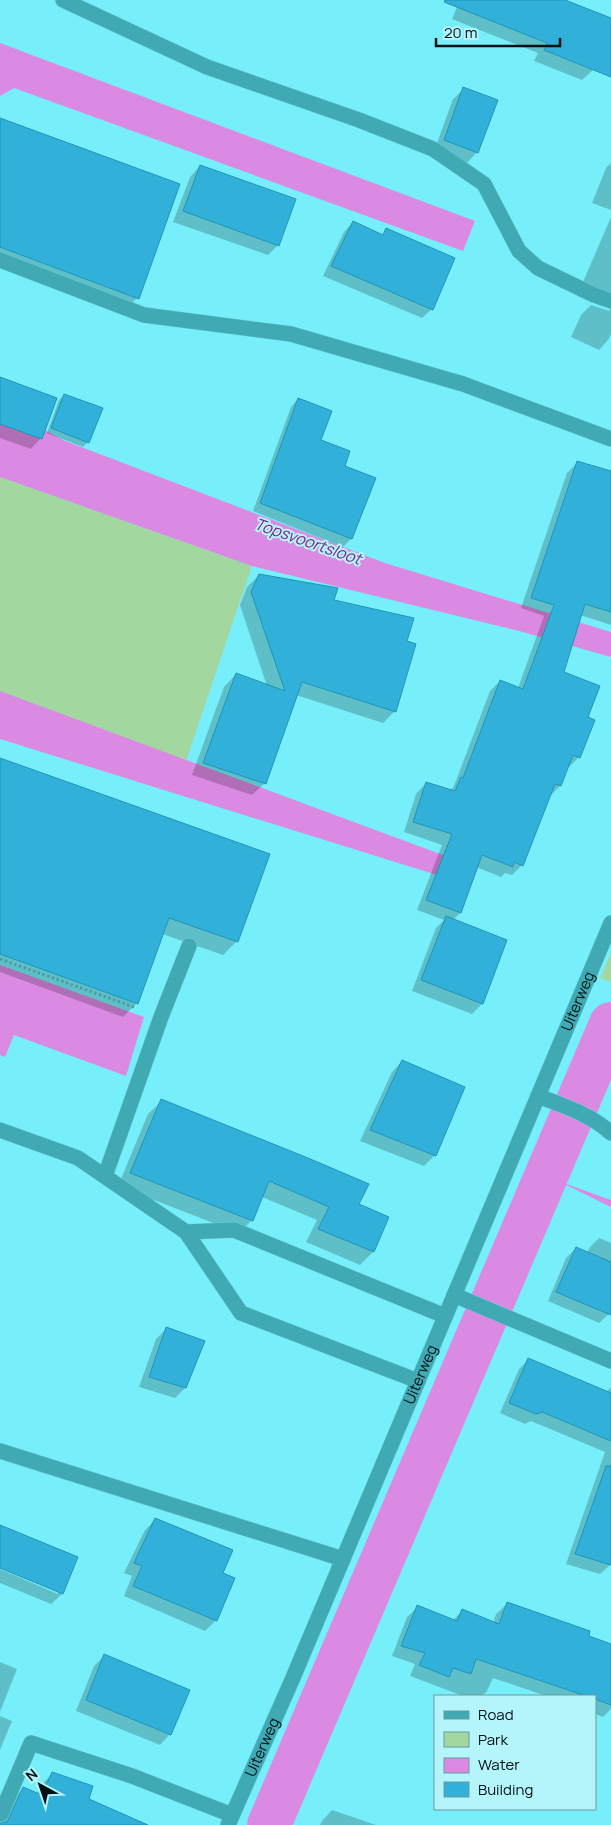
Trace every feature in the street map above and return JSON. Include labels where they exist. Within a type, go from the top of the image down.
[{"type":"street","points":[[63,0],[207,67],[359,120],[432,149],[484,184],[519,251],[538,268],[594,296],[611,301]]},
{"type":"street","points":[[0,260],[144,315],[291,334],[464,384],[611,439]]},
{"type":"street","name":"Uiterweg","points":[[230,1820],[292,1680],[611,923]]},
{"type":"street","points":[[104,1176],[161,1017],[189,946]]},
{"type":"street","points":[[538,1096],[585,1115],[598,1122],[611,1133]]},
{"type":"street","points":[[0,1130],[78,1158],[186,1232],[241,1312],[418,1381]]},
{"type":"street","points":[[186,1232],[234,1230],[445,1316]]},
{"type":"street","points":[[454,1295],[611,1362]]},
{"type":"street","points":[[0,1451],[342,1559]]},
{"type":"street","points":[[0,1813],[2,1814],[31,1743],[132,1776],[230,1820]]},
{"type":"path","points":[[0,959],[161,1017]]},
{"type":"green space","points":[[0,477],[252,566],[186,761],[0,691]]},
{"type":"green space","points":[[611,953],[611,982],[600,978]]},
{"type":"water","points":[[0,43],[475,221],[463,251],[14,88],[0,96]]},
{"type":"water","name":"Topsvoortsloot","points":[[0,405],[63,440],[385,563],[611,632],[611,657],[523,632],[252,566],[0,477]]},
{"type":"water","points":[[0,691],[478,868],[469,885],[0,739]]},
{"type":"water","points":[[0,965],[144,1017],[126,1076],[14,1035],[5,1057],[0,1055]]},
{"type":"water","points":[[558,1181],[611,1200],[611,1207]]},
{"type":"building","points":[[445,0],[565,0],[611,18],[611,77],[544,50],[547,43],[444,2]]},
{"type":"building","points":[[463,87],[498,100],[478,153],[444,140]]},
{"type":"building","points":[[0,118],[180,184],[139,299],[0,247]]},
{"type":"building","points":[[200,165],[296,199],[279,246],[183,211]]},
{"type":"building","points":[[353,221],[383,235],[386,228],[455,258],[433,310],[331,266]]},
{"type":"building","points":[[0,377],[57,398],[42,439],[0,424]]},
{"type":"building","points":[[64,394],[103,408],[89,443],[51,428]]},
{"type":"building","points":[[298,398],[332,411],[321,440],[350,451],[345,466],[376,478],[352,539],[260,503]]},
{"type":"building","points":[[577,461],[611,471],[611,612],[585,604],[564,672],[600,686],[588,717],[595,720],[580,758],[573,755],[561,786],[555,784],[523,866],[514,862],[513,867],[482,855],[461,913],[426,900],[452,834],[413,822],[426,782],[455,791],[461,777],[463,778],[500,680],[523,689],[554,605],[531,598]]},
{"type":"building","points":[[259,574],[338,588],[334,600],[414,618],[407,641],[416,644],[396,712],[302,682],[266,784],[203,763],[236,673],[285,691],[251,592]]},
{"type":"building","points":[[0,758],[270,854],[238,942],[169,918],[138,1004],[0,954]]},
{"type":"building","points":[[446,916],[507,940],[483,1004],[421,980]]},
{"type":"building","points":[[402,1060],[465,1087],[436,1156],[370,1130]]},
{"type":"building","points":[[161,1099],[369,1184],[359,1204],[389,1217],[374,1252],[318,1229],[329,1207],[269,1181],[253,1221],[130,1173]]},
{"type":"building","points":[[576,1247],[611,1262],[611,1315],[556,1292]]},
{"type":"building","points":[[166,1327],[205,1341],[186,1388],[149,1377]]},
{"type":"building","points":[[528,1358],[611,1393],[611,1441],[542,1412],[536,1414],[509,1403]]},
{"type":"building","points":[[606,1466],[611,1466],[611,1565],[575,1554]]},
{"type":"building","points":[[155,1518],[233,1550],[223,1573],[235,1578],[217,1621],[133,1586],[142,1566],[134,1563]]},
{"type":"building","points":[[0,1525],[78,1557],[63,1594],[0,1568]]},
{"type":"building","points":[[507,1602],[590,1631],[589,1636],[611,1644],[611,1705],[596,1699],[596,1695],[583,1695],[476,1659],[471,1674],[453,1668],[449,1677],[419,1665],[425,1653],[401,1646],[417,1605],[457,1621],[462,1609],[499,1624]]},
{"type":"building","points":[[104,1654],[190,1690],[171,1735],[86,1700]]},
{"type":"building","points":[[52,1772],[93,1786],[89,1799],[148,1825],[0,1825],[0,1823],[7,1822],[23,1787],[42,1795]]},
{"type":"waterway","points":[[269,1825],[611,1024]]}]
